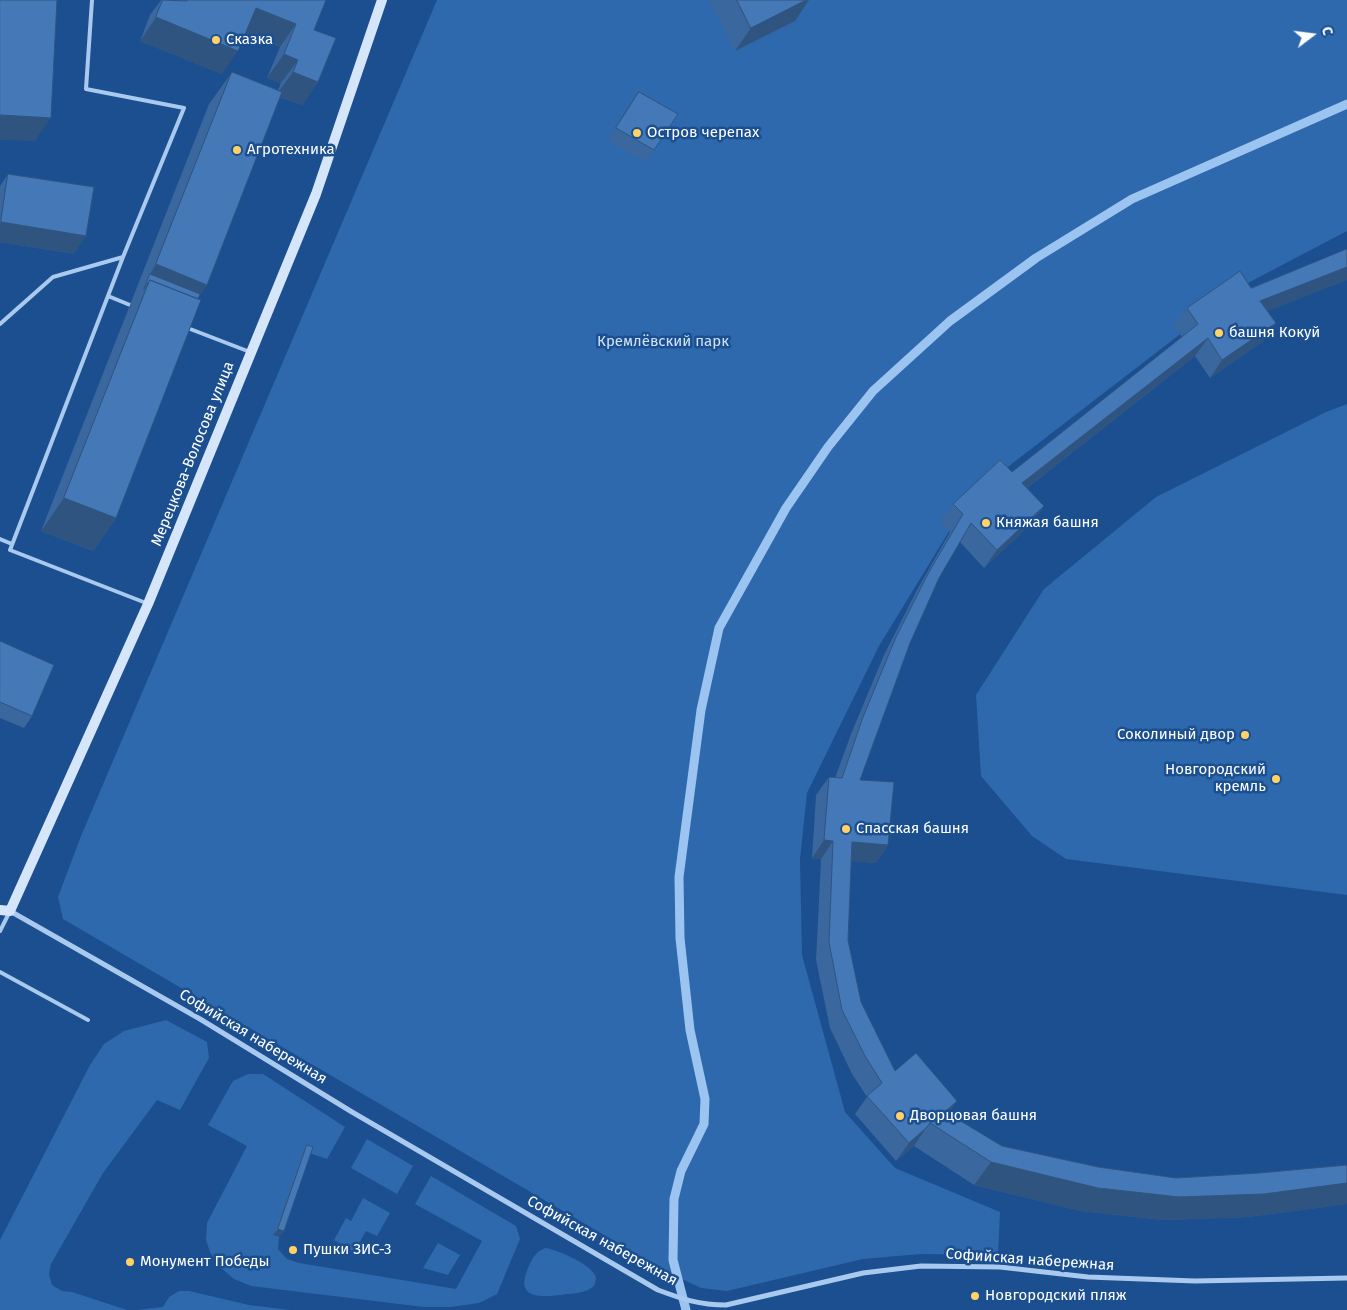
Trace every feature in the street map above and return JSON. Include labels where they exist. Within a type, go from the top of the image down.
[{"type":"main road","name":"Мерецкова-Волосова улица","points":[[5,910],[148,604],[316,194],[382,0]]},
{"type":"street","name":"Софийская набережная","points":[[5,910],[200,1019],[352,1112],[658,1290],[688,1302],[726,1305],[863,1274],[920,1266],[1000,1267],[1088,1277],[1195,1281],[1347,1278]]},
{"type":"lane","points":[[92,0],[86,89],[184,108],[123,257],[10,550],[148,604]]},
{"type":"lane","points":[[0,324],[53,277],[123,257]]},
{"type":"lane","points":[[108,296],[130,305]]},
{"type":"lane","points":[[181,325],[250,352]]},
{"type":"lane","points":[[0,539],[12,544]]},
{"type":"lane","points":[[0,931],[5,910]]},
{"type":"lane","points":[[0,972],[88,1020]]},
{"type":"green space","name":"Кремлёвский парк","points":[[437,0],[1347,0],[1347,231],[1244,285],[1009,466],[959,515],[879,646],[807,793],[800,859],[802,955],[845,1112],[895,1168],[1000,1212],[998,1255],[921,1254],[863,1259],[727,1291],[701,1288],[671,1274],[63,919],[58,897],[81,836]]},
{"type":"green space","points":[[1347,404],[1347,895],[1066,859],[1032,836],[981,776],[976,695],[1044,589],[1156,497],[1326,412]]},
{"type":"green space","points":[[166,1020],[207,1042],[209,1058],[180,1110],[157,1100],[103,1173],[51,1264],[49,1274],[52,1285],[62,1291],[72,1292],[127,1310],[0,1310],[0,1240],[90,1065],[104,1044],[124,1031]]},
{"type":"green space","points":[[248,1074],[263,1074],[345,1127],[327,1159],[309,1153],[279,1237],[278,1249],[287,1259],[299,1263],[456,1289],[482,1241],[415,1204],[431,1176],[516,1226],[520,1239],[497,1294],[479,1303],[451,1307],[424,1307],[251,1286],[234,1279],[220,1267],[210,1252],[206,1240],[207,1223],[247,1146],[208,1125],[233,1081]]},
{"type":"green space","points":[[367,1139],[413,1166],[397,1194],[351,1168]]},
{"type":"green space","points":[[363,1198],[390,1213],[377,1236],[366,1231],[354,1252],[334,1240],[346,1218],[351,1221]]},
{"type":"green space","points":[[438,1243],[460,1255],[448,1275],[423,1268]]},
{"type":"green space","points":[[545,1248],[557,1251],[589,1268],[596,1278],[594,1286],[583,1292],[553,1296],[537,1296],[527,1291],[525,1278],[528,1268],[536,1254]]},
{"type":"green space","points":[[179,1291],[189,1291],[249,1305],[290,1310],[137,1310],[163,1307],[169,1297]]},
{"type":"building","points":[[0,0],[57,0],[51,118],[0,115]]},
{"type":"building","points":[[163,0],[326,0],[314,30],[336,38],[318,82],[293,72],[298,60],[284,54],[296,24],[256,8],[238,51],[156,17]]},
{"type":"building","points":[[737,0],[806,0],[751,28]]},
{"type":"building","points":[[232,72],[282,92],[207,285],[156,264]]},
{"type":"building","points":[[639,92],[678,114],[654,150],[616,128]]},
{"type":"building","points":[[8,174],[94,187],[86,236],[1,222]]},
{"type":"building","points":[[1347,249],[1347,267],[1260,301],[1276,323],[1222,360],[1208,338],[1022,483],[1044,506],[997,550],[971,523],[939,578],[910,643],[860,780],[894,782],[888,845],[852,842],[848,940],[861,1002],[895,1071],[916,1053],[957,1101],[909,1143],[867,1096],[882,1083],[865,1056],[842,1010],[829,942],[833,841],[824,840],[829,777],[842,778],[863,717],[896,637],[929,572],[963,514],[953,504],[1000,460],[1012,472],[1198,324],[1187,308],[1240,271],[1251,288]]},
{"type":"building","points":[[150,274],[200,294],[198,299],[150,280],[144,289]]},
{"type":"building","points":[[150,280],[201,300],[116,518],[64,498]]},
{"type":"building","points":[[0,641],[54,665],[32,716],[0,702]]},
{"type":"building","points":[[944,1111],[1002,1146],[1098,1167],[1176,1178],[1347,1165],[1347,1183],[1264,1194],[1179,1197],[1098,1188],[991,1162],[930,1123]]},
{"type":"building","points":[[307,1145],[313,1147],[284,1231],[278,1229]]},
{"type":"waterway","points":[[686,1310],[673,1260],[674,1199],[681,1171],[704,1124],[705,1099],[690,1030],[680,938],[679,877],[701,710],[719,628],[786,508],[828,447],[873,391],[950,321],[1036,258],[1132,199],[1347,104]]},
{"type":"place","name":"Сказка","points":[[216,40]]},
{"type":"place","name":"Остров черепах","points":[[637,133]]},
{"type":"place","name":"Агротехника","points":[[237,150]]},
{"type":"place","name":"башня Кокуй","points":[[1219,333]]},
{"type":"place","name":"Княжая башня","points":[[986,523]]},
{"type":"place","name":"Соколиный двор","points":[[1245,735]]},
{"type":"place","name":"Новгородский кремль","points":[[1276,779]]},
{"type":"place","name":"Спасская башня","points":[[846,829]]},
{"type":"place","name":"Дворцовая башня","points":[[900,1116]]},
{"type":"place","name":"Пушки ЗИС-3","points":[[293,1250]]},
{"type":"place","name":"Монумент Победы","points":[[130,1262]]},
{"type":"place","name":"Новгородский пляж","points":[[975,1296]]}]
